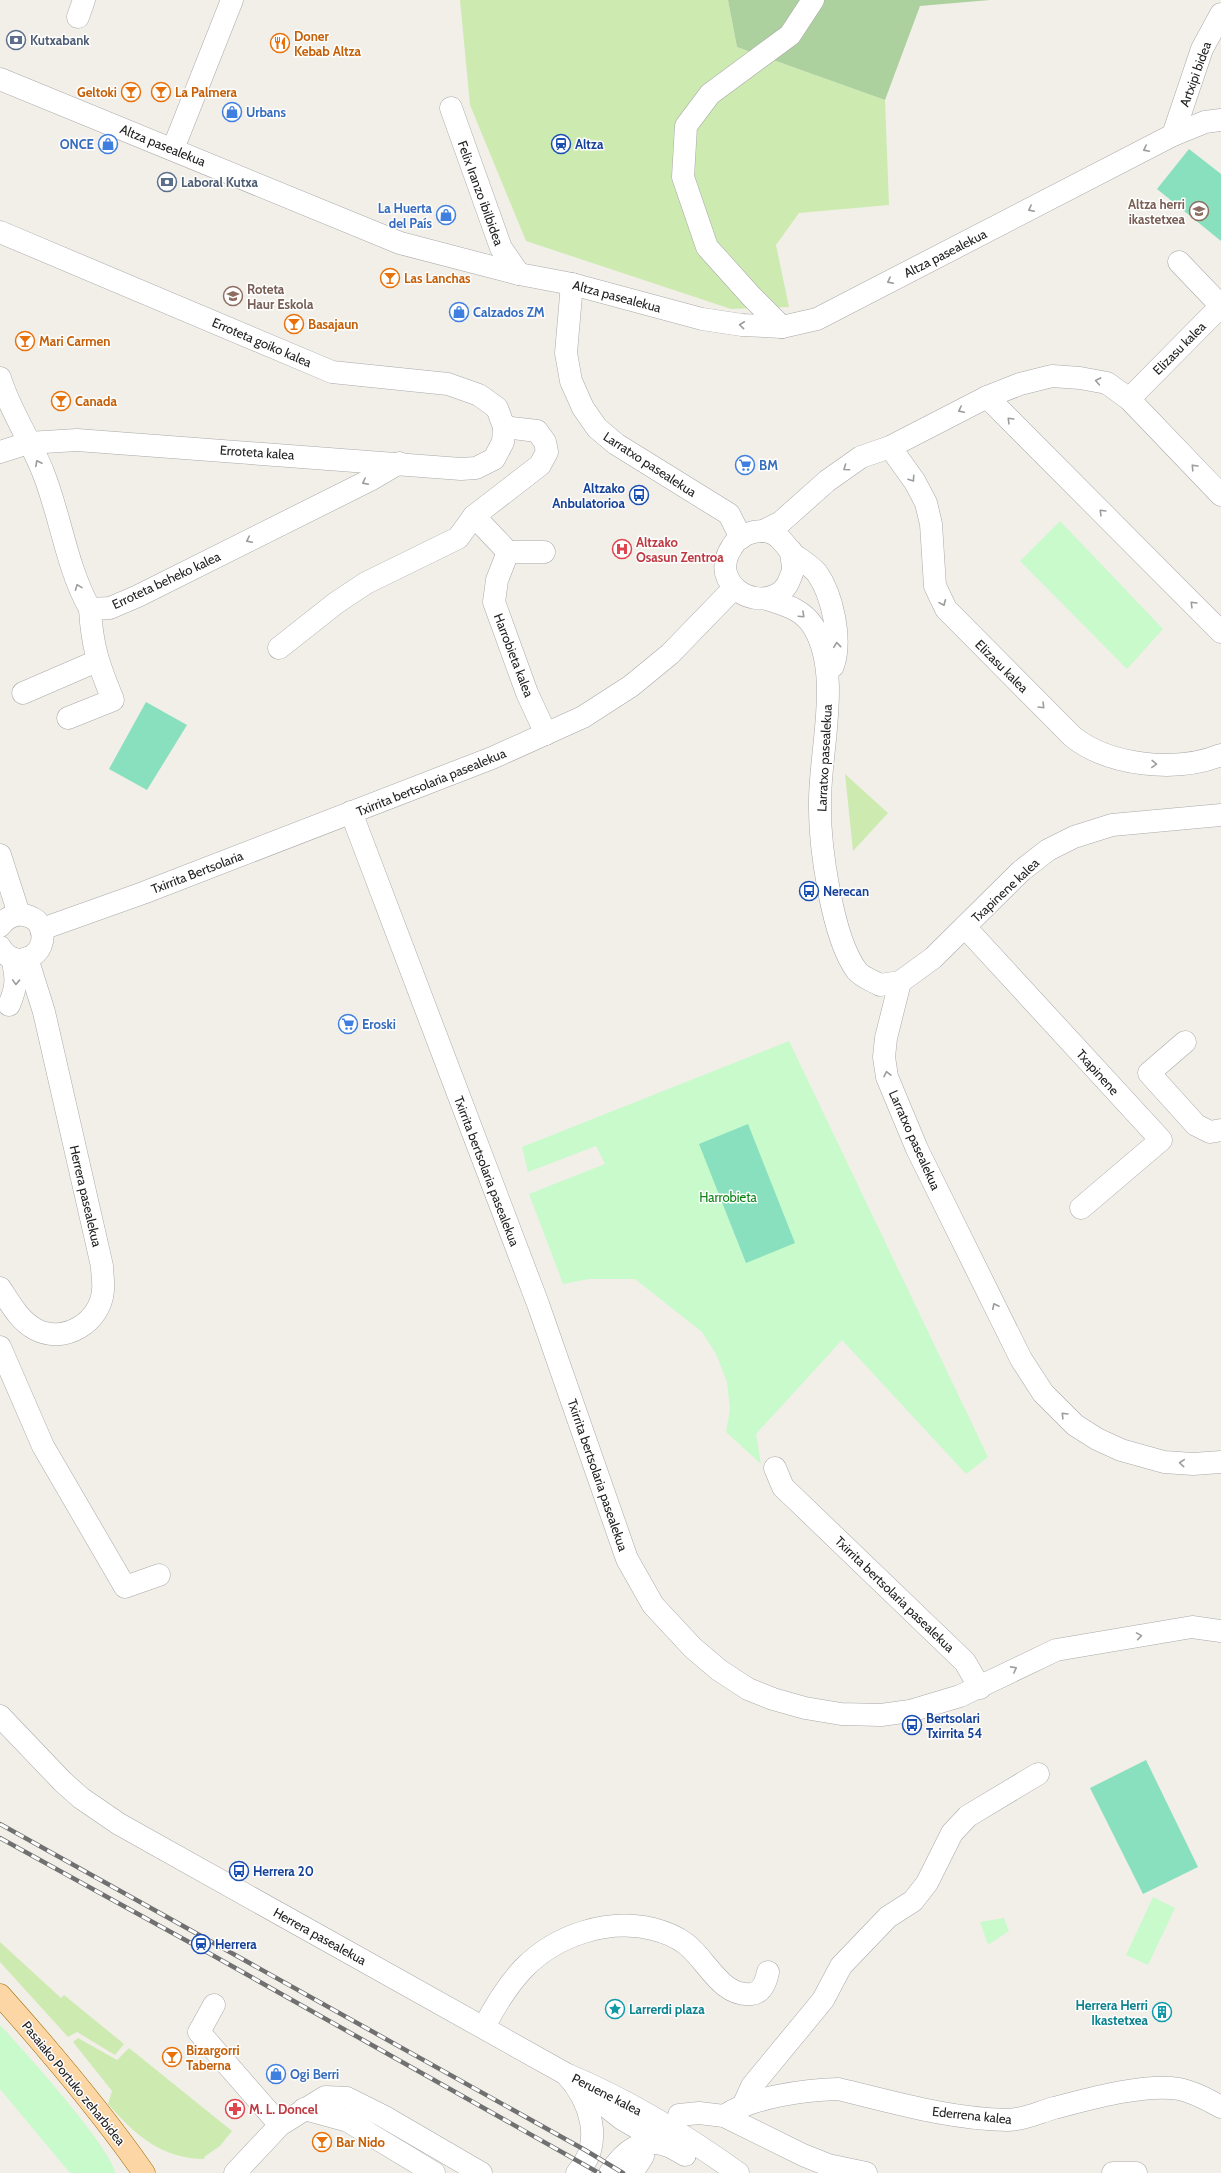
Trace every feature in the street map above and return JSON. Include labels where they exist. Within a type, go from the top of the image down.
[{"type":"main road","name":"Pasaiako Portuko zeharbidea","points":[[0,1995],[63,2065],[110,2125],[144,2173]]},
{"type":"street","points":[[173,149],[232,0]]},
{"type":"street","points":[[782,327],[751,296],[707,247],[683,177],[686,126],[710,94],[790,35],[813,0]]},
{"type":"street","name":"Artxipi bidea","points":[[1173,135],[1202,49],[1221,14]]},
{"type":"street","name":"Altza pasealekua","points":[[0,79],[400,243],[519,274],[572,284],[702,319],[742,325],[782,327],[817,319],[1173,135],[1205,122],[1221,120]]},
{"type":"street","name":"Felix Iranzo ibilbidea","points":[[451,108],[501,248],[519,274]]},
{"type":"street","name":"Erroteta goiko kalea","points":[[0,232],[332,372],[448,384],[479,395],[497,408],[503,435]]},
{"type":"street","name":"Elizasu kalea","points":[[1130,398],[1221,306],[1179,262]]},
{"type":"street","name":"Larratxo pasealekua","points":[[572,284],[566,353],[571,381],[583,408],[597,428],[616,444],[729,514],[741,538]]},
{"type":"street","points":[[763,531],[778,536],[790,551],[793,570],[787,586],[777,595],[767,599],[754,599],[734,588],[726,573],[727,556],[735,541],[748,533],[763,531],[781,522],[827,481],[861,457],[890,447],[987,396],[1020,384],[1052,376],[1080,378],[1107,383],[1130,398],[1218,485]]},
{"type":"street","points":[[0,378],[8,402],[43,472],[79,591],[90,609],[92,636],[97,660],[113,700],[68,718]]},
{"type":"street","points":[[987,396],[1221,632]]},
{"type":"street","points":[[279,648],[336,603],[366,583],[458,538],[474,516],[540,465],[547,452],[545,442],[537,431],[503,435]]},
{"type":"street","name":"Erroteta kalea","points":[[0,452],[28,443],[77,440],[399,463],[461,469],[476,468],[494,459],[503,435]]},
{"type":"street","name":"Elizasu kalea","points":[[890,447],[915,482],[926,503],[931,524],[935,586],[946,609],[1073,737],[1091,749],[1121,760],[1151,764],[1180,764],[1221,755]]},
{"type":"street","name":"Erroteta beheko kalea","points":[[90,609],[110,608],[138,596],[370,480],[399,463]]},
{"type":"street","points":[[474,516],[508,552],[544,552]]},
{"type":"street","name":"Larratxo pasealekua","points":[[790,551],[816,572],[826,591],[833,611],[838,654],[828,683]]},
{"type":"street","name":"Harrobieta kalea","points":[[508,552],[497,580],[494,602],[527,693],[546,734]]},
{"type":"street","name":"Txirrita bertsolaria pasealekua","points":[[734,588],[670,654],[631,686],[583,717],[492,758],[351,812],[535,1297],[628,1559],[653,1605],[680,1635],[719,1670],[748,1688],[805,1708],[841,1714],[881,1715],[910,1711],[960,1696],[980,1688],[1035,1658],[1056,1650],[1192,1627],[1221,1631]]},
{"type":"street","name":"Larratxo pasealekua","points":[[767,599],[800,611],[812,625],[822,645],[828,683],[820,802],[823,848],[832,908],[846,954],[858,973],[880,986],[900,982],[886,1038],[884,1057],[887,1077],[899,1111],[917,1149],[1021,1359],[1043,1392],[1074,1425],[1097,1439],[1121,1450],[1164,1462],[1192,1464],[1221,1462]]},
{"type":"street","points":[[23,693],[97,660]]},
{"type":"street","name":"Txirrita Bertsolaria","points":[[42,929],[143,893],[351,812]]},
{"type":"street","name":"Txapinene kalea","points":[[900,982],[933,958],[1021,871],[1048,850],[1074,836],[1112,825],[1221,815]]},
{"type":"street","points":[[0,855],[19,914]]},
{"type":"street","points":[[0,926],[11,916],[19,914],[33,918],[42,929],[42,944],[34,955],[13,954],[16,974],[15,990],[4,1007],[44,1012]]},
{"type":"street","name":"Txapinene","points":[[966,927],[1161,1140],[1081,1208]]},
{"type":"street","name":"Herrera pasealekua","points":[[0,1288],[22,1319],[36,1330],[48,1334],[68,1333],[87,1323],[96,1314],[104,1291],[102,1266],[44,1012],[13,954]]},
{"type":"street","points":[[1185,1042],[1148,1073],[1196,1125],[1210,1132],[1221,1130]]},
{"type":"street","points":[[0,1347],[43,1446],[125,1587],[159,1575]]},
{"type":"street","name":"Txirrita bertsolaria pasealekua","points":[[775,1468],[783,1487],[965,1662],[980,1688]]},
{"type":"street","name":"Herrera pasealekua","points":[[0,1716],[63,1782],[81,1798],[119,1824],[566,2074],[582,2095],[591,2119],[592,2145],[588,2158],[577,2173]]},
{"type":"street","points":[[733,2111],[823,2000],[841,1966],[888,1917],[914,1901],[927,1882],[952,1833],[968,1816],[1038,1774]]},
{"type":"street","points":[[484,2027],[513,1980],[537,1956],[568,1938],[601,1928],[636,1926],[653,1929],[670,1935],[686,1944],[731,1991],[741,1995],[753,1994],[761,1990],[766,1983],[768,1972]]},
{"type":"street","points":[[214,2005],[199,2032],[280,2125]]},
{"type":"street","name":"Peruene kalea","points":[[566,2074],[606,2091],[718,2167]]},
{"type":"street","name":"Peruene kalea","points":[[566,2074],[622,2119],[673,2148],[718,2167],[738,2173]]},
{"type":"street","name":"Ederrena kalea","points":[[733,2111],[820,2089],[838,2089],[940,2114],[1008,2120],[1023,2118],[1054,2108],[1104,2097],[1162,2087],[1181,2089],[1221,2107]]},
{"type":"street","points":[[606,2091],[617,2105],[622,2119],[626,2165]]},
{"type":"street","points":[[236,2173],[280,2125],[326,2097],[347,2098],[383,2116],[481,2173]]},
{"type":"street","points":[[304,2109],[348,2121],[434,2173]]},
{"type":"street","points":[[689,2114],[733,2111],[803,2155],[828,2165],[853,2172]]},
{"type":"street","points":[[592,2145],[602,2132],[622,2119],[641,2121],[718,2167]]},
{"type":"street","points":[[626,2165],[634,2147],[643,2144],[664,2144],[673,2148]]},
{"type":"street","points":[[1113,2173],[1136,2173]]},
{"type":"green space","points":[[460,0],[728,0],[737,47],[885,100],[889,205],[799,213],[776,245],[789,307],[731,309],[526,241],[470,105]]},
{"type":"green space","points":[[728,0],[990,0],[920,6],[885,100],[737,47]]},
{"type":"green space","name":"Altza herri ikastetxea","points":[[1189,149],[1221,174],[1221,241],[1157,189]]},
{"type":"green space","points":[[1060,521],[1163,629],[1127,669],[1020,561]]},
{"type":"green space","points":[[146,702],[187,725],[147,790],[109,769]]},
{"type":"green space","points":[[845,774],[888,813],[853,851]]},
{"type":"green space","name":"Harrobieta","points":[[789,1041],[988,1457],[966,1474],[842,1340],[756,1434],[761,1464],[726,1432],[730,1409],[727,1382],[716,1354],[702,1332],[635,1279],[589,1279],[563,1284],[529,1194],[605,1164],[596,1146],[528,1172],[522,1147]]},
{"type":"green space","points":[[748,1124],[795,1243],[746,1263],[699,1144]]},
{"type":"green space","points":[[1146,1760],[1198,1867],[1143,1894],[1090,1788]]},
{"type":"green space","points":[[1153,1897],[1175,1908],[1148,1965],[1126,1955]]},
{"type":"green space","points":[[1004,1918],[1009,1931],[988,1945],[980,1922]]},
{"type":"green space","points":[[0,1942],[61,1998],[64,1995],[124,2044],[115,2055],[77,2032],[68,2037],[0,1962]]},
{"type":"green space","points":[[0,2025],[45,2075],[83,2121],[99,2143],[110,2161],[115,2173],[70,2173],[0,2089]]},
{"type":"green space","points":[[78,2038],[117,2060],[129,2048],[232,2131],[220,2146],[204,2157],[205,2159],[176,2155],[150,2143],[128,2126],[108,2104],[112,2091],[73,2042]]},
{"type":"railway","points":[[0,1824],[585,2150],[623,2173]]},
{"type":"railway","points":[[0,1838],[198,1947],[599,2173]]},
{"type":"place","name":"Kutxabank","points":[[16,40]]},
{"type":"place","name":"Doner Kebab Altza","points":[[280,43]]},
{"type":"place","name":"Geltoki","points":[[131,92]]},
{"type":"place","name":"La Palmera","points":[[161,92]]},
{"type":"place","name":"Urbans","points":[[232,112]]},
{"type":"place","name":"ONCE","points":[[108,144]]},
{"type":"place","name":"Altza","points":[[561,144]]},
{"type":"place","name":"Laboral Kutxa","points":[[167,182]]},
{"type":"place","name":"Altza herri ikastetxea","points":[[1199,211]]},
{"type":"place","name":"La Huerta del País","points":[[446,215]]},
{"type":"place","name":"Las Lanchas","points":[[390,278]]},
{"type":"place","name":"Roteta Haur Eskola","points":[[233,296]]},
{"type":"place","name":"Calzados ZM","points":[[459,312]]},
{"type":"place","name":"Basajaun","points":[[294,324]]},
{"type":"place","name":"Mari Carmen","points":[[25,341]]},
{"type":"place","name":"Canada","points":[[61,401]]},
{"type":"place","name":"BM","points":[[745,465]]},
{"type":"place","name":"Altzako Anbulatorioa","points":[[639,495]]},
{"type":"place","name":"Altzako Osasun Zentroa","points":[[622,549]]},
{"type":"place","name":"Nerecan","points":[[809,891]]},
{"type":"place","name":"Eroski","points":[[348,1024]]},
{"type":"place","name":"Bertsolari Txirrita 54","points":[[912,1725]]},
{"type":"place","name":"Herrera 20","points":[[239,1871]]},
{"type":"place","name":"Herrera","points":[[201,1944]]},
{"type":"place","name":"Larrerdi plaza","points":[[615,2009]]},
{"type":"place","name":"Herrera Herri Ikastetxea","points":[[1162,2012]]},
{"type":"place","name":"Bizargorri Taberna","points":[[172,2057]]},
{"type":"place","name":"Ogi Berri","points":[[276,2074]]},
{"type":"place","name":"M. L. Doncel","points":[[235,2109]]},
{"type":"place","name":"Bar Nido","points":[[322,2142]]}]
